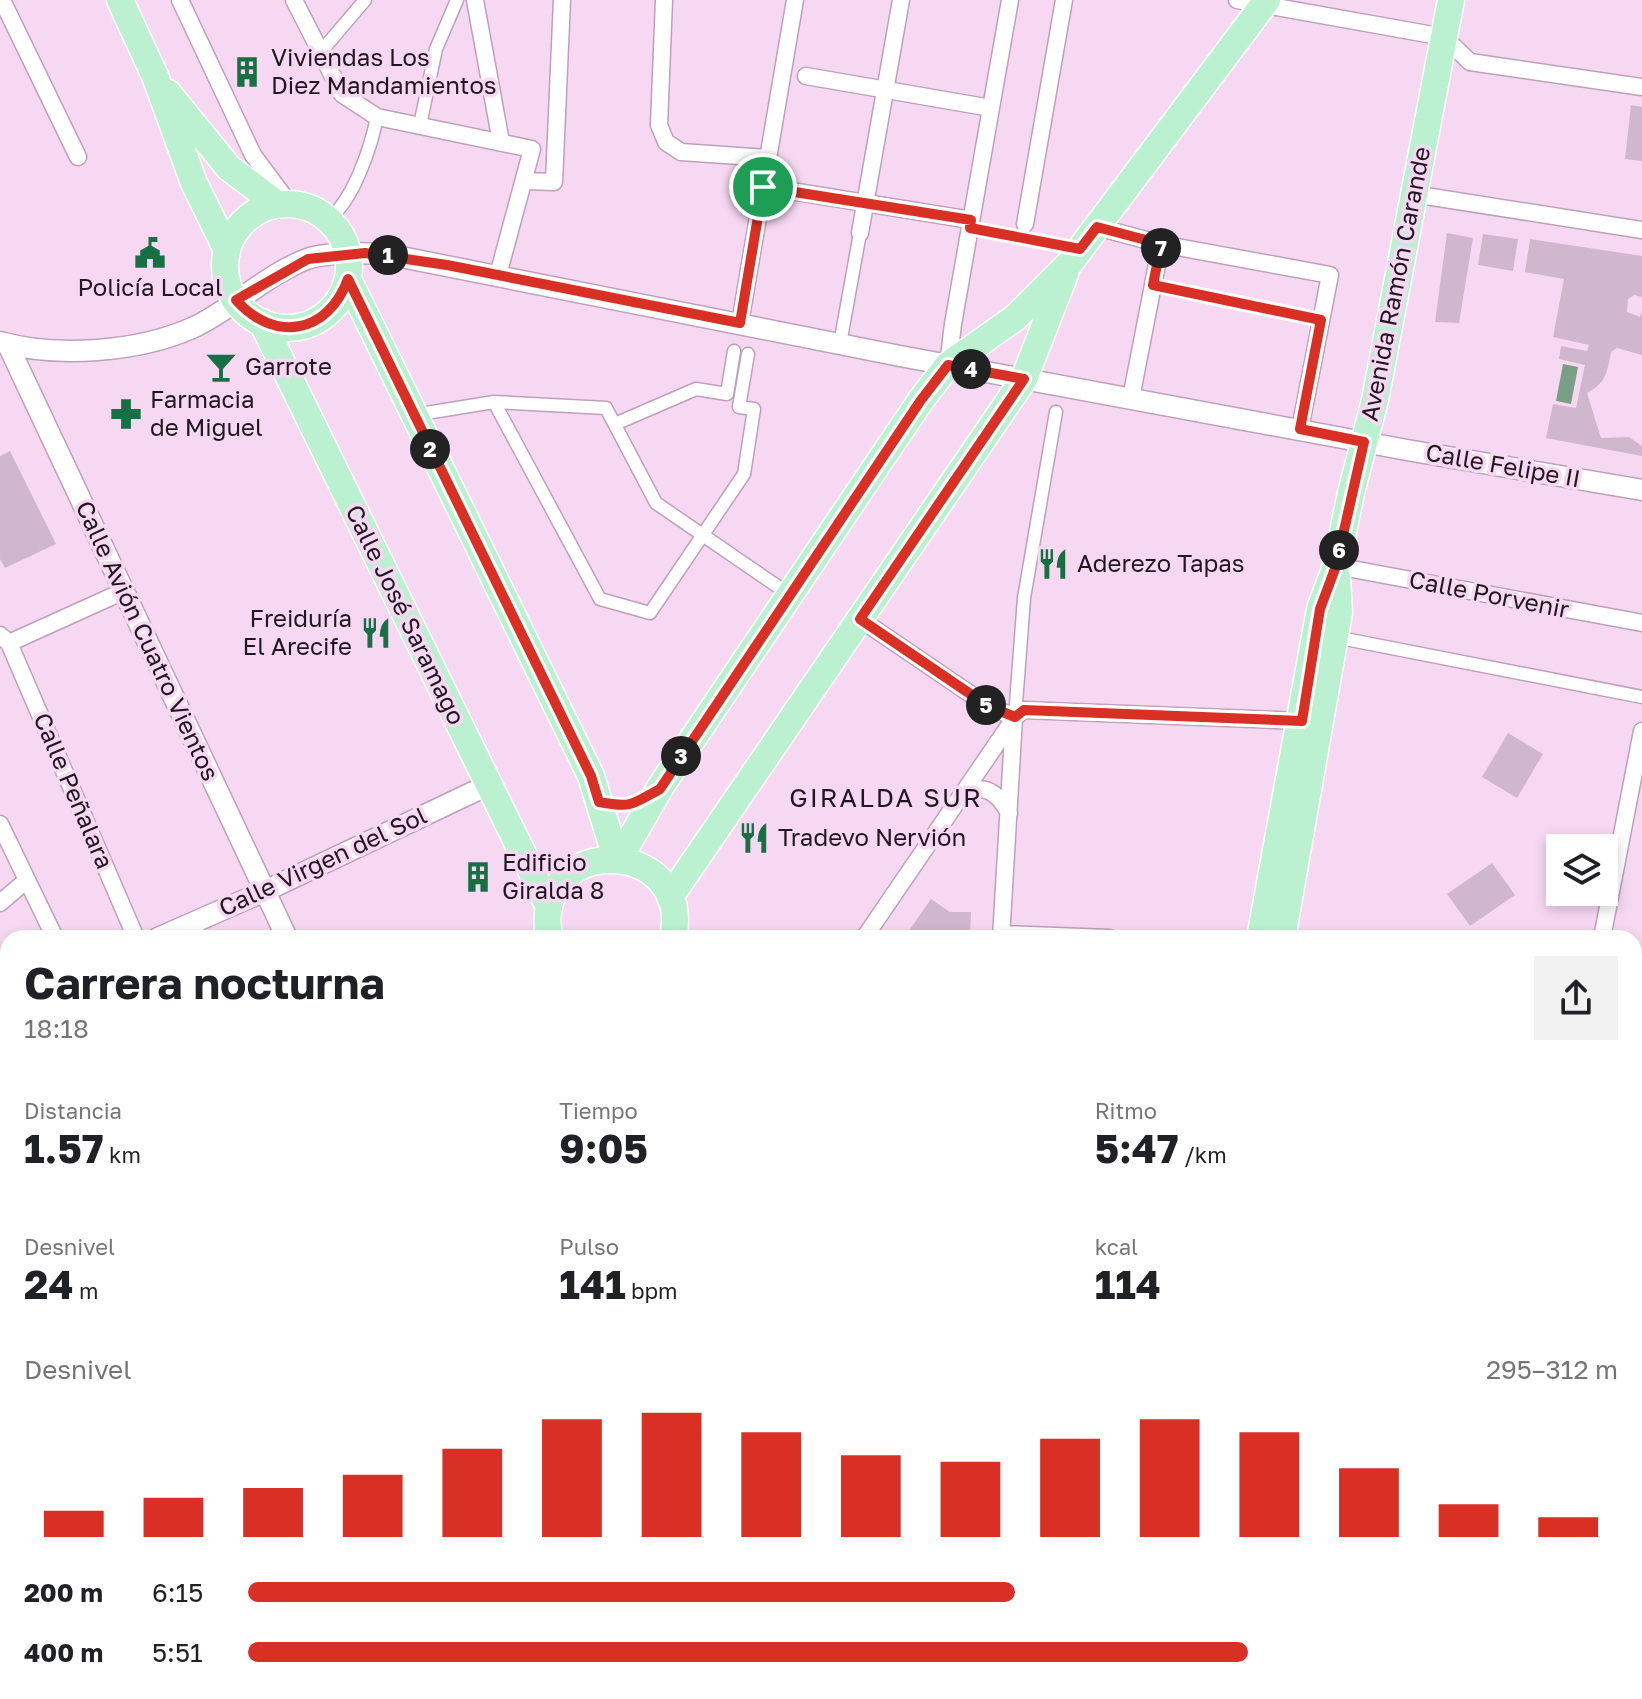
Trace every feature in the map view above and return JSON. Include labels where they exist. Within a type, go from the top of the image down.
[{"type":"main road","points":[[120,0],[155,76],[194,183],[227,250]]},
{"type":"main road","name":"Avenida Ramón Carande","points":[[1262,930],[1320,609],[1336,566],[1375,400],[1451,0]]},
{"type":"main road","points":[[618,859],[660,789],[921,400],[948,365],[1015,318],[1075,256],[1265,2]]},
{"type":"main road","points":[[155,76],[229,168],[283,204],[310,208],[328,219],[341,235],[348,267],[414,415],[591,776],[618,859]]},
{"type":"main road","points":[[283,204],[251,215],[236,230],[227,250],[225,267],[228,285],[247,313],[279,327],[297,327],[314,322],[340,299],[348,267]]},
{"type":"main road","points":[[670,897],[1024,379],[1075,256]]},
{"type":"main road","name":"Calle José Saramago","points":[[262,322],[549,907]]},
{"type":"main road","name":"Avenida Ramón Carande","points":[[1283,930],[1339,613],[1336,566]]},
{"type":"main road","points":[[599,802],[625,807],[660,789]]},
{"type":"main road","points":[[548,930],[549,907],[568,874],[591,862],[618,859],[649,870],[661,882],[674,912],[673,930]]},
{"type":"street","points":[[2,0],[78,157]]},
{"type":"street","points":[[180,0],[253,155],[283,204]]},
{"type":"street","points":[[294,0],[342,94],[377,117],[532,149],[498,275]]},
{"type":"street","points":[[319,54],[365,0]]},
{"type":"street","points":[[420,125],[436,49],[457,0]]},
{"type":"street","points":[[475,0],[501,142]]},
{"type":"street","points":[[524,181],[554,182],[562,0]]},
{"type":"street","points":[[664,0],[659,125],[666,142],[681,152],[768,158]]},
{"type":"street","points":[[740,323],[795,0]]},
{"type":"street","points":[[840,344],[901,0]]},
{"type":"street","points":[[948,365],[1010,0]]},
{"type":"street","points":[[1025,224],[1064,0]]},
{"type":"street","points":[[1237,0],[1265,2],[1444,37],[1470,62],[1642,87]]},
{"type":"street","points":[[783,72],[991,108]]},
{"type":"street","points":[[328,219],[341,210],[372,142],[377,117]]},
{"type":"street","points":[[763,187],[970,224],[1075,256]]},
{"type":"street","points":[[1413,194],[1642,230]]},
{"type":"street","points":[[1097,227],[1161,244],[1330,275],[1300,429]]},
{"type":"street","points":[[1131,398],[1161,244]]},
{"type":"street","name":"Calle Felipe II","points":[[4,344],[72,351],[134,346],[194,328],[308,259],[348,267],[386,254],[948,365],[1642,490]]},
{"type":"street","points":[[1153,285],[1321,320]]},
{"type":"street","name":"Calle Avión Cuatro Vientos","points":[[4,344],[283,930]]},
{"type":"street","points":[[494,402],[600,599],[650,613],[744,474],[754,409],[739,407],[741,352],[727,394],[696,389],[615,424]]},
{"type":"street","points":[[414,415],[494,402],[606,408],[656,503],[790,595]]},
{"type":"street","points":[[1001,930],[1024,598],[1056,412]]},
{"type":"street","name":"Calle Porvenir","points":[[1336,566],[1642,623]]},
{"type":"street","points":[[5,639],[124,591]]},
{"type":"street","points":[[860,619],[988,706],[1015,717]]},
{"type":"street","points":[[1335,637],[1642,697]]},
{"type":"street","name":"Calle Peñalara","points":[[5,639],[132,930]]},
{"type":"street","points":[[869,930],[1015,717],[1024,710],[1302,721]]},
{"type":"street","points":[[1604,930],[1642,731]]},
{"type":"street","name":"Calle Virgen del Sol","points":[[195,930],[265,891],[488,785]]},
{"type":"street","points":[[958,800],[967,792],[989,790],[1000,797],[1009,813]]},
{"type":"street","points":[[0,824],[51,930]]},
{"type":"street","points":[[0,903],[27,880]]},
{"type":"shaded area","points":[[1631,105],[1642,107],[1642,161],[1625,159]]},
{"type":"shaded area","points":[[1447,233],[1473,238],[1459,323],[1435,322]]},
{"type":"shaded area","points":[[1483,234],[1518,239],[1513,271],[1478,265]]},
{"type":"shaded area","points":[[1530,239],[1642,256],[1642,297],[1634,295],[1628,299],[1627,312],[1640,317],[1642,311],[1642,355],[1617,348],[1611,352],[1605,377],[1587,393],[1601,438],[1629,437],[1642,446],[1642,456],[1546,438],[1553,404],[1576,408],[1585,365],[1559,359],[1561,346],[1587,351],[1589,345],[1553,337],[1564,279],[1525,272]]},
{"type":"shaded area","points":[[1563,364],[1578,367],[1571,404],[1556,401]]},
{"type":"shaded area","points":[[10,451],[56,544],[5,568],[0,559],[0,456]]},
{"type":"shaded area","points":[[1508,733],[1543,754],[1517,798],[1482,777]]},
{"type":"shaded area","points":[[1492,863],[1515,895],[1470,926],[1447,894]]},
{"type":"shaded area","points":[[931,899],[950,912],[971,912],[970,930],[910,930]]},
{"type":"place","name":"Viviendas Los Diez Mandamientos","points":[[247,72]]},
{"type":"place","name":"Policía Local","points":[[150,253]]},
{"type":"place","name":"Garrote","points":[[221,367]]},
{"type":"place","name":"Farmacia de Miguel","points":[[126,414]]},
{"type":"place","name":"Aderezo Tapas","points":[[1053,564]]},
{"type":"place","name":"Freiduría El Arecife","points":[[376,633]]},
{"type":"place","name":"Tradevo Nervión","points":[[754,838]]},
{"type":"place","name":"Edificio Giralda 8","points":[[478,877]]},
{"type":"district","name":"GIRALDA SUR","points":[[886,798]]},
{"type":"route","points":[[763,187],[971,220],[970,228],[987,233],[1080,249],[1097,227],[1131,235],[1161,244],[1153,285],[1321,320],[1300,429],[1364,442],[1336,566],[1320,609],[1302,721],[1024,710],[1015,717],[988,706],[860,619],[1024,379],[948,365],[921,400],[660,789],[625,807],[599,802],[591,776],[348,279],[340,299],[328,312],[314,322],[297,327],[279,327],[262,322],[247,313],[236,300],[308,259],[365,253],[447,265],[740,323],[763,187]]}]
